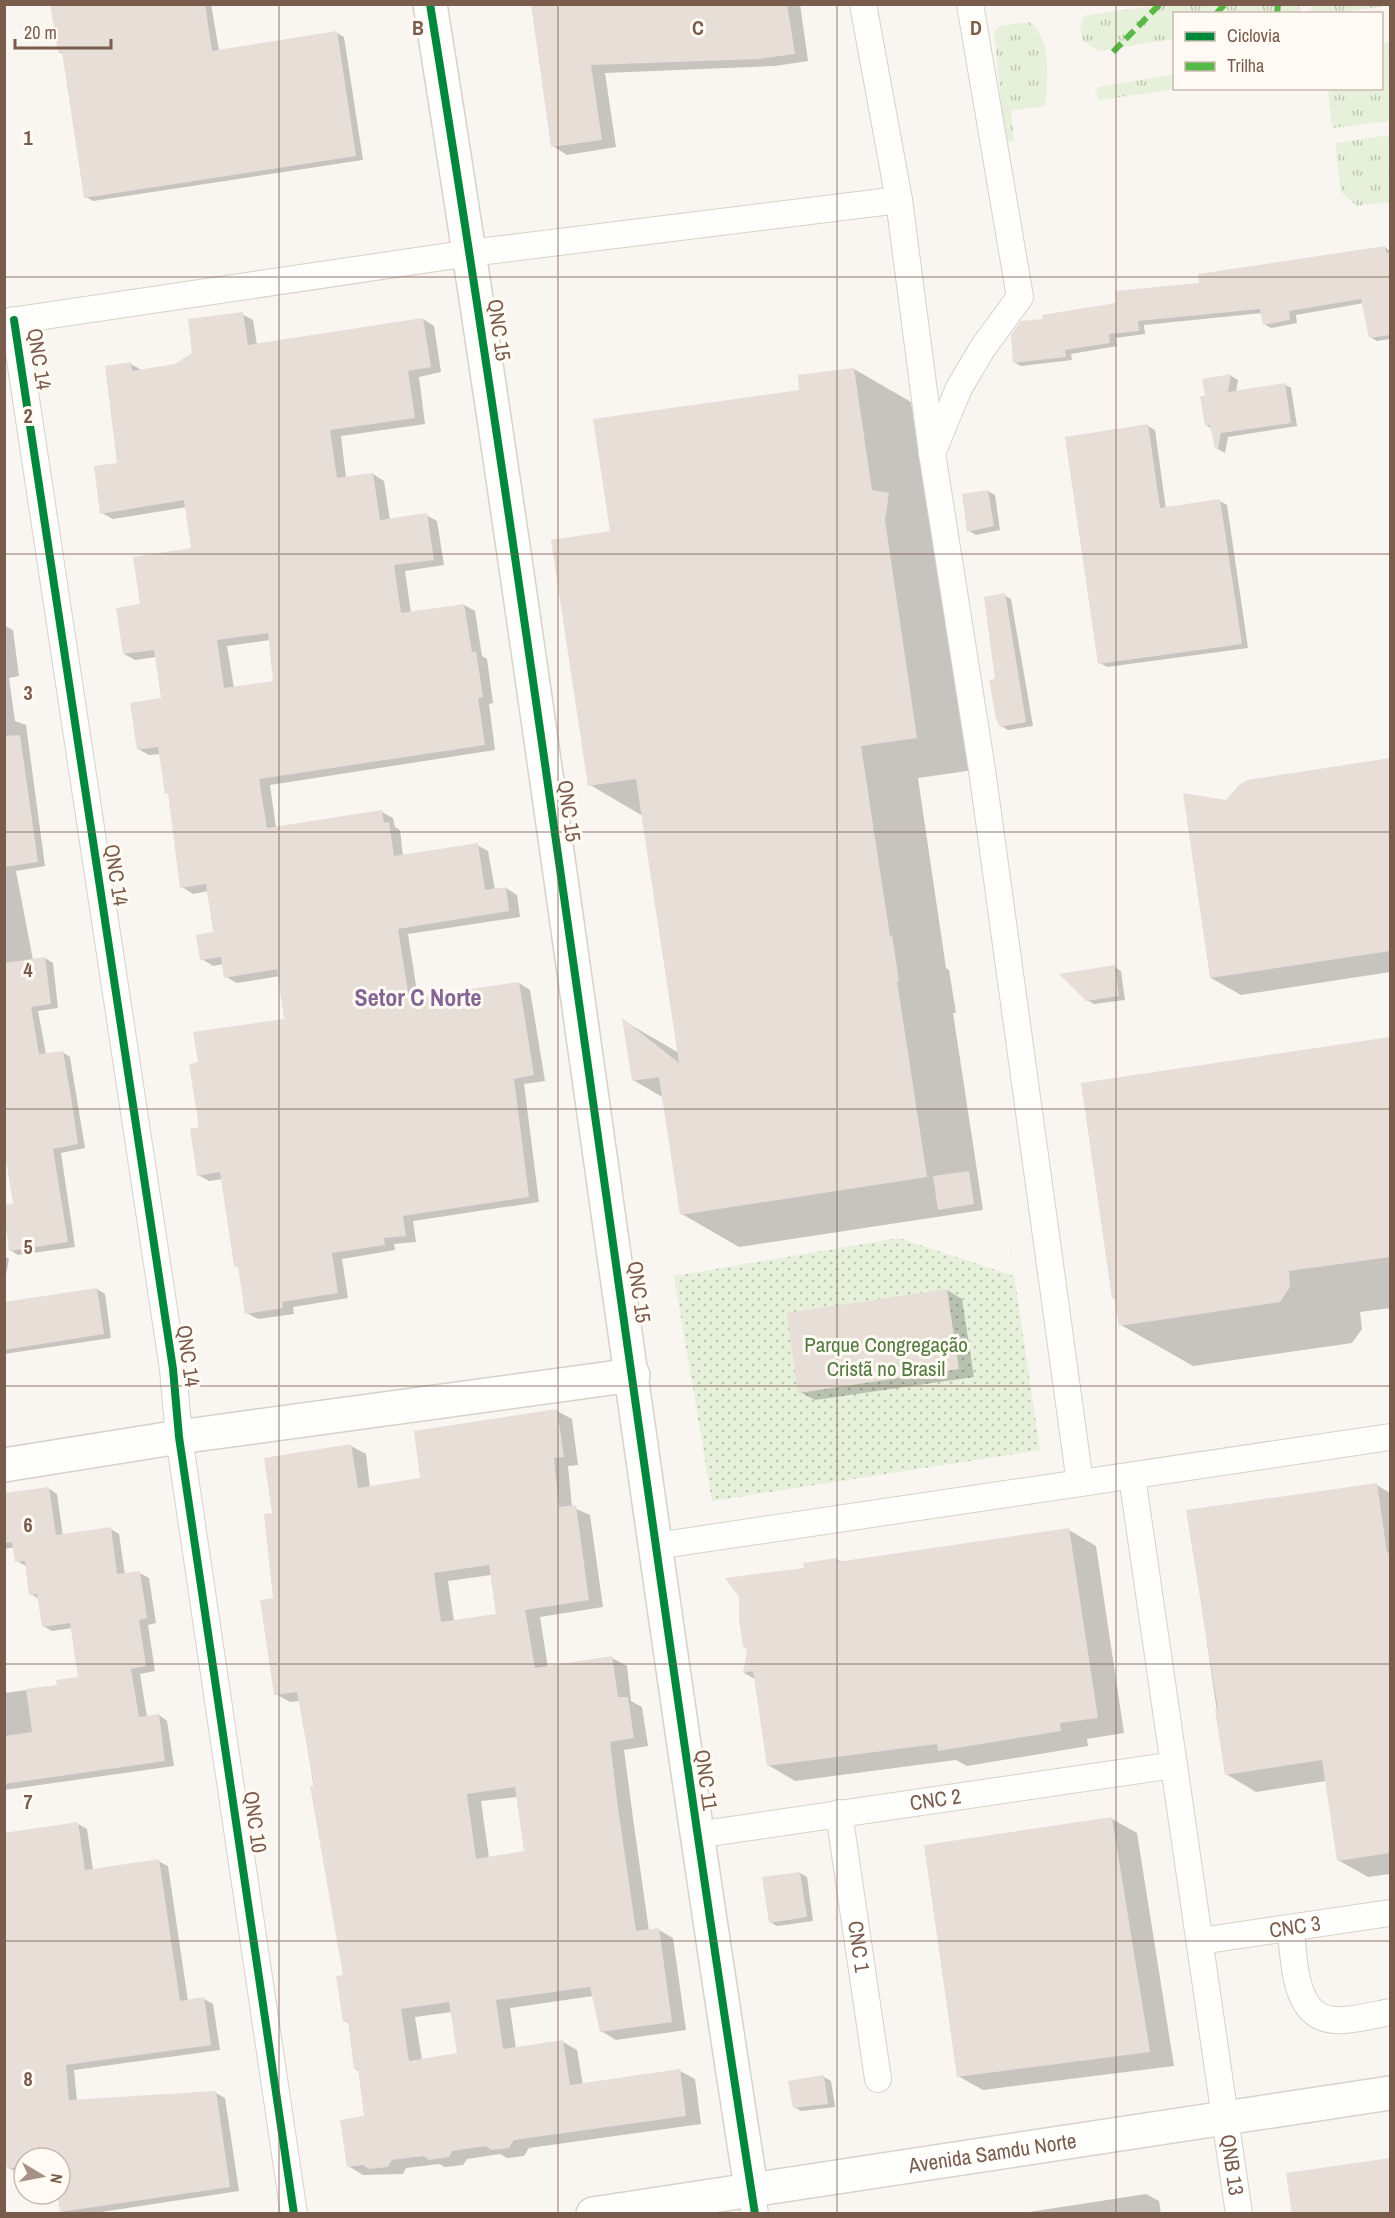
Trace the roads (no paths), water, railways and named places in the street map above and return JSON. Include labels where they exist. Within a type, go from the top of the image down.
[{"type":"street","name":"QNC 15","points":[[430,4],[470,253],[633,1375]]},
{"type":"street","points":[[863,4],[898,200],[932,453],[982,770],[1080,1484]]},
{"type":"street","points":[[932,453],[959,388],[982,349],[1020,297],[970,4]]},
{"type":"street","points":[[9,321],[470,253],[898,200]]},
{"type":"street","name":"QNC 14","points":[[9,321],[173,1369],[179,1437]]},
{"type":"street","points":[[4,1465],[179,1437],[633,1375]]},
{"type":"street","name":"QNC 11","points":[[633,1375],[696,1835],[753,2201]]},
{"type":"street","name":"QNC 10","points":[[179,1437],[294,2214]]},
{"type":"street","points":[[656,1546],[1390,1437]]},
{"type":"street","name":"QNB 13","points":[[1132,1476],[1239,2214]]},
{"type":"street","name":"CNC 2","points":[[696,1835],[1174,1766]]},
{"type":"street","name":"CNC 1","points":[[839,1813],[878,2079]]},
{"type":"street","name":"CNC 3","points":[[1200,1941],[1390,1913]]},
{"type":"street","points":[[1290,1928],[1302,1999],[1310,2012],[1324,2019],[1343,2021],[1390,2012]]},
{"type":"street","name":"Avenida Samdu Norte","points":[[593,2214],[753,2201],[1225,2117],[1390,2093]]},
{"type":"district","name":"Setor C Norte","points":[[418,998]]},
{"type":"park label","name":"Parque Congregação Cristã no Brasil","points":[[886,1357]]}]
